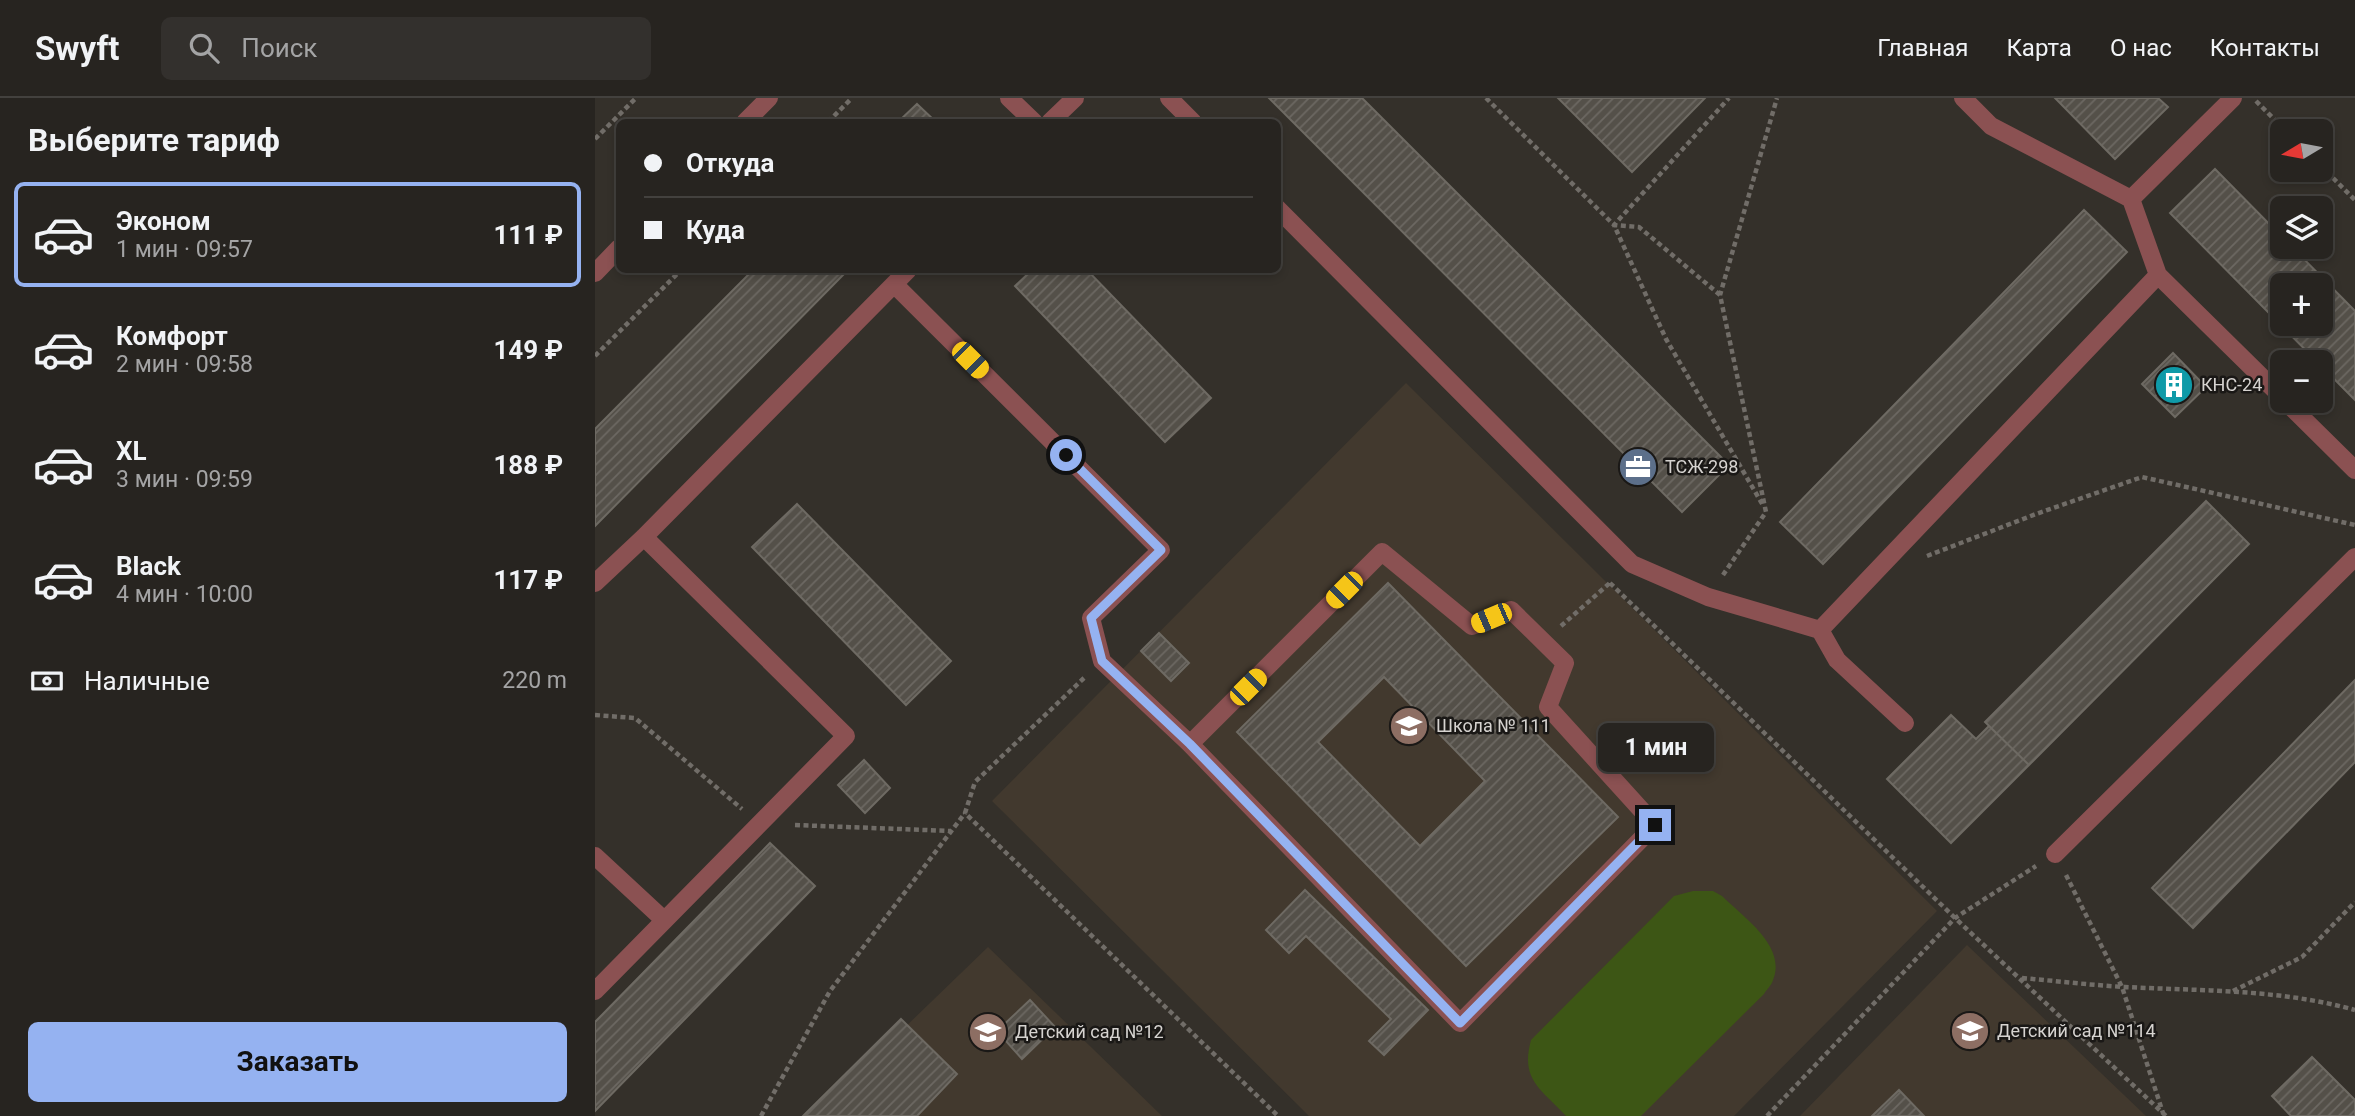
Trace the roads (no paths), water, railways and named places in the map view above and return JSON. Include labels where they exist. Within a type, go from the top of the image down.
[{"type":"street","points":[[748,119],[769,98]]},
{"type":"street","points":[[1009,98],[1031,119]]},
{"type":"street","points":[[1053,119],[1075,98]]},
{"type":"street","points":[[1169,98],[1190,119]]},
{"type":"street","points":[[1963,98],[1991,126],[2131,199],[2158,275],[2270,385]]},
{"type":"street","points":[[2131,199],[2233,98]]},
{"type":"street","points":[[1281,212],[1632,564],[1709,597],[1820,630],[1837,660],[1905,723]]},
{"type":"street","points":[[595,273],[616,251]]},
{"type":"street","points":[[595,583],[644,537],[905,273]]},
{"type":"street","points":[[1820,630],[2158,275]]},
{"type":"street","points":[[894,284],[1161,550],[1091,618],[1102,661],[1190,744],[1460,1023],[1655,825],[1548,707],[1565,663],[1511,610],[1472,626],[1382,552],[1190,744]]},
{"type":"street","points":[[2298,413],[2355,470]]},
{"type":"street","points":[[595,991],[846,736],[644,537]]},
{"type":"street","points":[[2055,854],[2355,557]]},
{"type":"street","points":[[595,856],[664,920]]},
{"type":"place","name":"КНС-24","points":[[2174,385]]},
{"type":"place","name":"ТСЖ-298","points":[[1638,467]]},
{"type":"place","name":"Школа № 111","points":[[1409,726]]},
{"type":"place","name":"Детский сад №114","points":[[1970,1031]]},
{"type":"place","name":"Детский сад №12","points":[[988,1032]]}]
